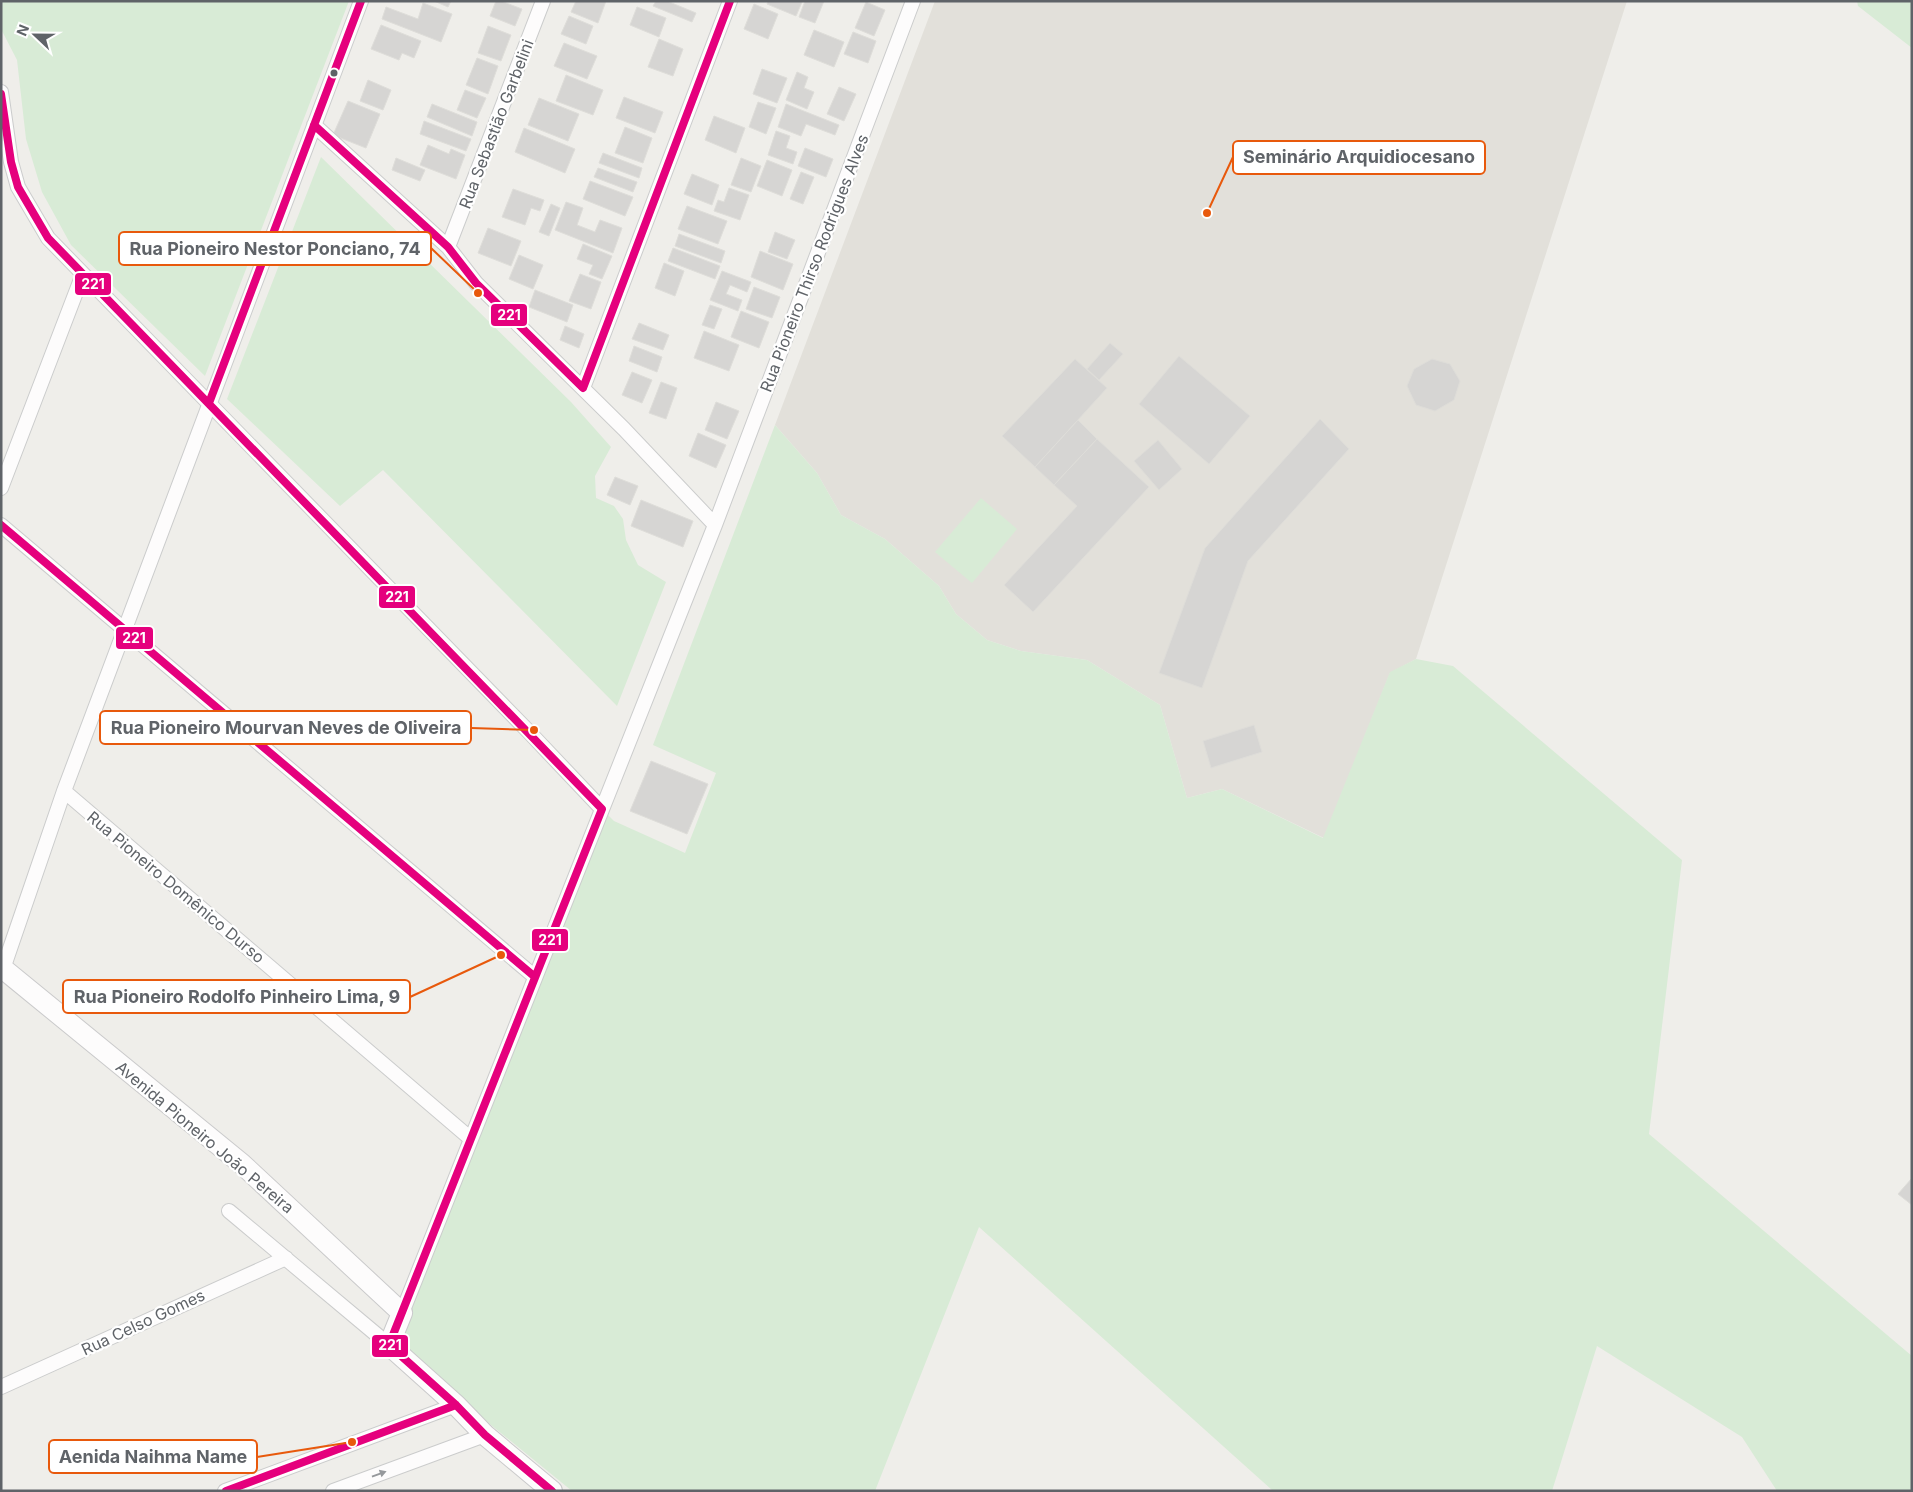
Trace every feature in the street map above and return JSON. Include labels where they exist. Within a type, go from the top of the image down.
[{"type":"street","points":[[2,968],[64,791],[361,1]]},
{"type":"street","name":"Rua Sebastião Garbelini","points":[[448,247],[543,1]]},
{"type":"street","points":[[583,388],[730,1]]},
{"type":"street","name":"Rua Pioneiro Thirso Rodrigues Alves","points":[[402,1313],[715,524],[913,1]]},
{"type":"street","points":[[1,92],[11,162],[18,187],[48,238],[602,809]]},
{"type":"street","points":[[314,125],[448,247],[476,283],[624,429],[715,524]]},
{"type":"street","points":[[1,488],[83,274]]},
{"type":"street","points":[[1,525],[535,977]]},
{"type":"street","name":"Rua Pioneiro Domênico Durso","points":[[64,791],[471,1138]]},
{"type":"street","name":"Avenida Pioneiro João Pereira","points":[[2,968],[242,1164],[402,1313]]},
{"type":"street","points":[[229,1211],[389,1345],[456,1405],[485,1435],[552,1491]]},
{"type":"street","name":"Rua Celso Gomes","points":[[1,1387],[286,1258]]},
{"type":"street","points":[[389,1345],[402,1313]]},
{"type":"street","points":[[225,1491],[456,1405]]},
{"type":"street","points":[[333,1491],[485,1435]]},
{"type":"shaded area","points":[[935,1],[1627,1],[1416,659],[1390,673],[1324,838],[1222,789],[1187,798],[1160,705],[1087,660],[1021,651],[987,640],[956,614],[939,586],[885,539],[841,515],[817,473],[775,425]]},
{"type":"green space","points":[[1,1],[349,1],[205,376],[71,245],[42,192],[26,139],[17,60],[1,29]]},
{"type":"green space","points":[[1857,1],[1912,1],[1912,48],[1858,6]]},
{"type":"green space","points":[[321,157],[571,402],[611,447],[595,476],[596,498],[614,506],[623,519],[626,540],[638,565],[666,582],[617,706],[383,470],[340,506],[227,399]]},
{"type":"green space","points":[[775,425],[817,473],[841,515],[885,539],[939,586],[956,614],[987,640],[1021,651],[1087,660],[1160,705],[1187,798],[1222,789],[1323,838],[1390,672],[1416,659],[1453,666],[1682,860],[1649,1134],[1912,1356],[1912,1491],[1777,1491],[1742,1437],[1597,1346],[1552,1491],[1273,1491],[979,1227],[875,1491],[572,1491],[388,1341],[602,809],[614,821],[685,853],[716,773],[653,745]]},
{"type":"green space","points":[[981,498],[1017,529],[972,583],[935,552]]},
{"type":"building","points":[[434,1],[451,1],[448,7]]},
{"type":"building","points":[[496,1],[522,9],[515,26],[490,16]]},
{"type":"building","points":[[576,1],[606,1],[598,23],[571,12]]},
{"type":"building","points":[[656,1],[667,1],[696,13],[692,22],[653,6]]},
{"type":"building","points":[[768,1],[802,2],[796,16],[767,4]]},
{"type":"building","points":[[805,1],[824,1],[815,23],[799,17]]},
{"type":"building","points":[[866,2],[885,10],[874,36],[855,28]]},
{"type":"building","points":[[423,3],[452,14],[441,42],[382,19],[386,7],[418,19]]},
{"type":"building","points":[[754,4],[778,14],[768,39],[744,29]]},
{"type":"building","points":[[637,7],[666,18],[659,37],[630,25]]},
{"type":"building","points":[[569,16],[593,26],[586,44],[561,34]]},
{"type":"building","points":[[381,25],[421,41],[414,58],[402,53],[399,60],[371,49]]},
{"type":"building","points":[[488,26],[511,35],[501,61],[478,53]]},
{"type":"building","points":[[814,30],[844,42],[834,67],[804,55]]},
{"type":"building","points":[[853,32],[876,41],[868,63],[844,54]]},
{"type":"building","points":[[659,39],[683,49],[673,76],[648,67]]},
{"type":"building","points":[[564,43],[597,56],[587,79],[554,66]]},
{"type":"building","points":[[477,58],[498,66],[488,94],[466,85]]},
{"type":"building","points":[[762,69],[787,78],[777,103],[753,94]]},
{"type":"building","points":[[797,72],[808,77],[804,88],[814,92],[807,109],[786,100]]},
{"type":"building","points":[[566,75],[603,90],[593,115],[556,101]]},
{"type":"building","points":[[368,80],[391,90],[383,110],[360,101]]},
{"type":"building","points":[[839,87],[856,94],[844,121],[827,114]]},
{"type":"building","points":[[465,90],[486,98],[477,118],[457,110]]},
{"type":"building","points":[[624,97],[663,112],[655,133],[616,118]]},
{"type":"building","points":[[539,98],[579,114],[568,141],[528,125]]},
{"type":"building","points":[[348,101],[380,114],[366,148],[333,135]]},
{"type":"building","points":[[758,102],[776,108],[766,134],[749,127]]},
{"type":"building","points":[[432,104],[477,122],[472,136],[427,117]]},
{"type":"building","points":[[786,104],[839,125],[835,135],[806,124],[801,136],[778,127]]},
{"type":"building","points":[[714,116],[745,128],[736,153],[705,140]]},
{"type":"building","points":[[424,121],[471,139],[466,151],[420,134]]},
{"type":"building","points":[[625,127],[652,138],[643,163],[615,153]]},
{"type":"building","points":[[524,128],[575,149],[565,173],[515,152]]},
{"type":"building","points":[[776,131],[790,136],[786,148],[797,152],[793,164],[768,155]]},
{"type":"building","points":[[428,145],[449,154],[451,149],[465,155],[456,179],[420,165]]},
{"type":"building","points":[[805,148],[833,159],[826,177],[798,166]]},
{"type":"building","points":[[603,153],[642,168],[639,178],[599,163]]},
{"type":"building","points":[[396,158],[425,170],[420,181],[392,170]]},
{"type":"building","points":[[741,158],[761,166],[751,192],[731,185]]},
{"type":"building","points":[[767,160],[792,170],[782,196],[757,186]]},
{"type":"building","points":[[598,168],[637,182],[633,192],[594,177]]},
{"type":"building","points":[[801,172],[814,177],[803,204],[790,199]]},
{"type":"building","points":[[692,174],[719,185],[712,205],[684,194]]},
{"type":"building","points":[[590,181],[633,197],[625,216],[583,199]]},
{"type":"building","points":[[729,188],[749,195],[740,220],[714,211],[718,200],[724,202]]},
{"type":"building","points":[[513,189],[544,200],[540,211],[531,208],[525,225],[502,217]]},
{"type":"building","points":[[566,202],[583,208],[577,225],[595,232],[600,220],[622,228],[613,253],[555,230]]},
{"type":"building","points":[[551,204],[560,208],[549,236],[539,232]]},
{"type":"building","points":[[687,206],[727,221],[718,244],[678,229]]},
{"type":"building","points":[[488,228],[521,241],[511,266],[478,253]]},
{"type":"building","points":[[775,232],[795,240],[787,259],[768,252]]},
{"type":"building","points":[[679,234],[725,251],[721,263],[675,246]]},
{"type":"building","points":[[583,244],[612,256],[602,279],[589,274],[593,265],[577,259]]},
{"type":"building","points":[[673,248],[720,266],[715,279],[668,261]]},
{"type":"building","points":[[760,251],[793,264],[783,290],[751,277]]},
{"type":"building","points":[[519,255],[543,265],[533,289],[509,279]]},
{"type":"building","points":[[664,263],[684,271],[675,296],[655,288]]},
{"type":"building","points":[[722,271],[751,282],[747,292],[730,285],[726,294],[742,300],[738,311],[710,300]]},
{"type":"building","points":[[580,274],[601,282],[591,309],[569,301]]},
{"type":"building","points":[[754,287],[780,297],[772,318],[746,309]]},
{"type":"building","points":[[535,290],[573,305],[567,322],[529,307]]},
{"type":"building","points":[[710,305],[722,309],[714,329],[702,325]]},
{"type":"building","points":[[741,311],[769,322],[759,348],[731,337]]},
{"type":"building","points":[[639,323],[669,335],[663,350],[632,339]]},
{"type":"building","points":[[565,326],[584,334],[579,348],[560,340]]},
{"type":"building","points":[[704,331],[739,345],[729,371],[694,358]]},
{"type":"building","points":[[1110,343],[1123,354],[1099,380],[1087,369]]},
{"type":"building","points":[[634,346],[662,357],[657,372],[629,361]]},
{"type":"building","points":[[1179,356],[1250,416],[1209,464],[1139,404]]},
{"type":"building","points":[[1075,359],[1107,388],[1035,467],[1002,436]]},
{"type":"building","points":[[1432,359],[1450,364],[1460,381],[1454,400],[1435,411],[1416,405],[1407,386],[1414,369]]},
{"type":"building","points":[[632,372],[652,380],[642,403],[622,395]]},
{"type":"building","points":[[661,382],[677,388],[666,419],[649,413]]},
{"type":"building","points":[[716,402],[739,411],[727,439],[705,430]]},
{"type":"building","points":[[1320,419],[1349,449],[1248,561],[1202,688],[1159,673],[1205,548]]},
{"type":"building","points":[[1078,420],[1097,439],[1054,485],[1035,467]]},
{"type":"building","points":[[698,433],[726,445],[716,468],[689,456]]},
{"type":"building","points":[[1097,439],[1149,487],[1033,612],[1004,585],[1077,506],[1054,485]]},
{"type":"building","points":[[1158,440],[1182,469],[1159,490],[1134,461]]},
{"type":"building","points":[[615,477],[638,486],[630,505],[607,495]]},
{"type":"building","points":[[641,500],[693,521],[683,547],[631,526]]},
{"type":"building","points":[[1254,725],[1262,752],[1211,768],[1203,741]]},
{"type":"building","points":[[651,761],[708,784],[687,834],[630,811]]},
{"type":"building","points":[[1912,1178],[1912,1205],[1898,1194]]},
{"type":"transit line","name":"221","points":[[209,403],[361,1]]},
{"type":"transit line","name":"221","points":[[314,125],[448,247],[476,283],[583,388],[730,1]]},
{"type":"transit line","name":"221","points":[[1,94],[11,162],[18,187],[48,238],[602,809],[389,1345],[456,1405],[485,1435],[552,1491]]},
{"type":"transit line","name":"221","points":[[1,525],[535,977]]},
{"type":"transit line","name":"221","points":[[226,1491],[456,1405]]},
{"type":"place","name":"Seminário Arquidiocesano","points":[[1207,213]]},
{"type":"place","name":"Rua Pioneiro Nestor Ponciano, 74","points":[[478,293]]},
{"type":"place","name":"Rua Pioneiro Mourvan Neves de Oliveira","points":[[534,730]]},
{"type":"place","name":"Rua Pioneiro Rodolfo Pinheiro Lima, 9","points":[[501,955]]},
{"type":"place","name":"Aenida Naihma Name","points":[[352,1442]]}]
